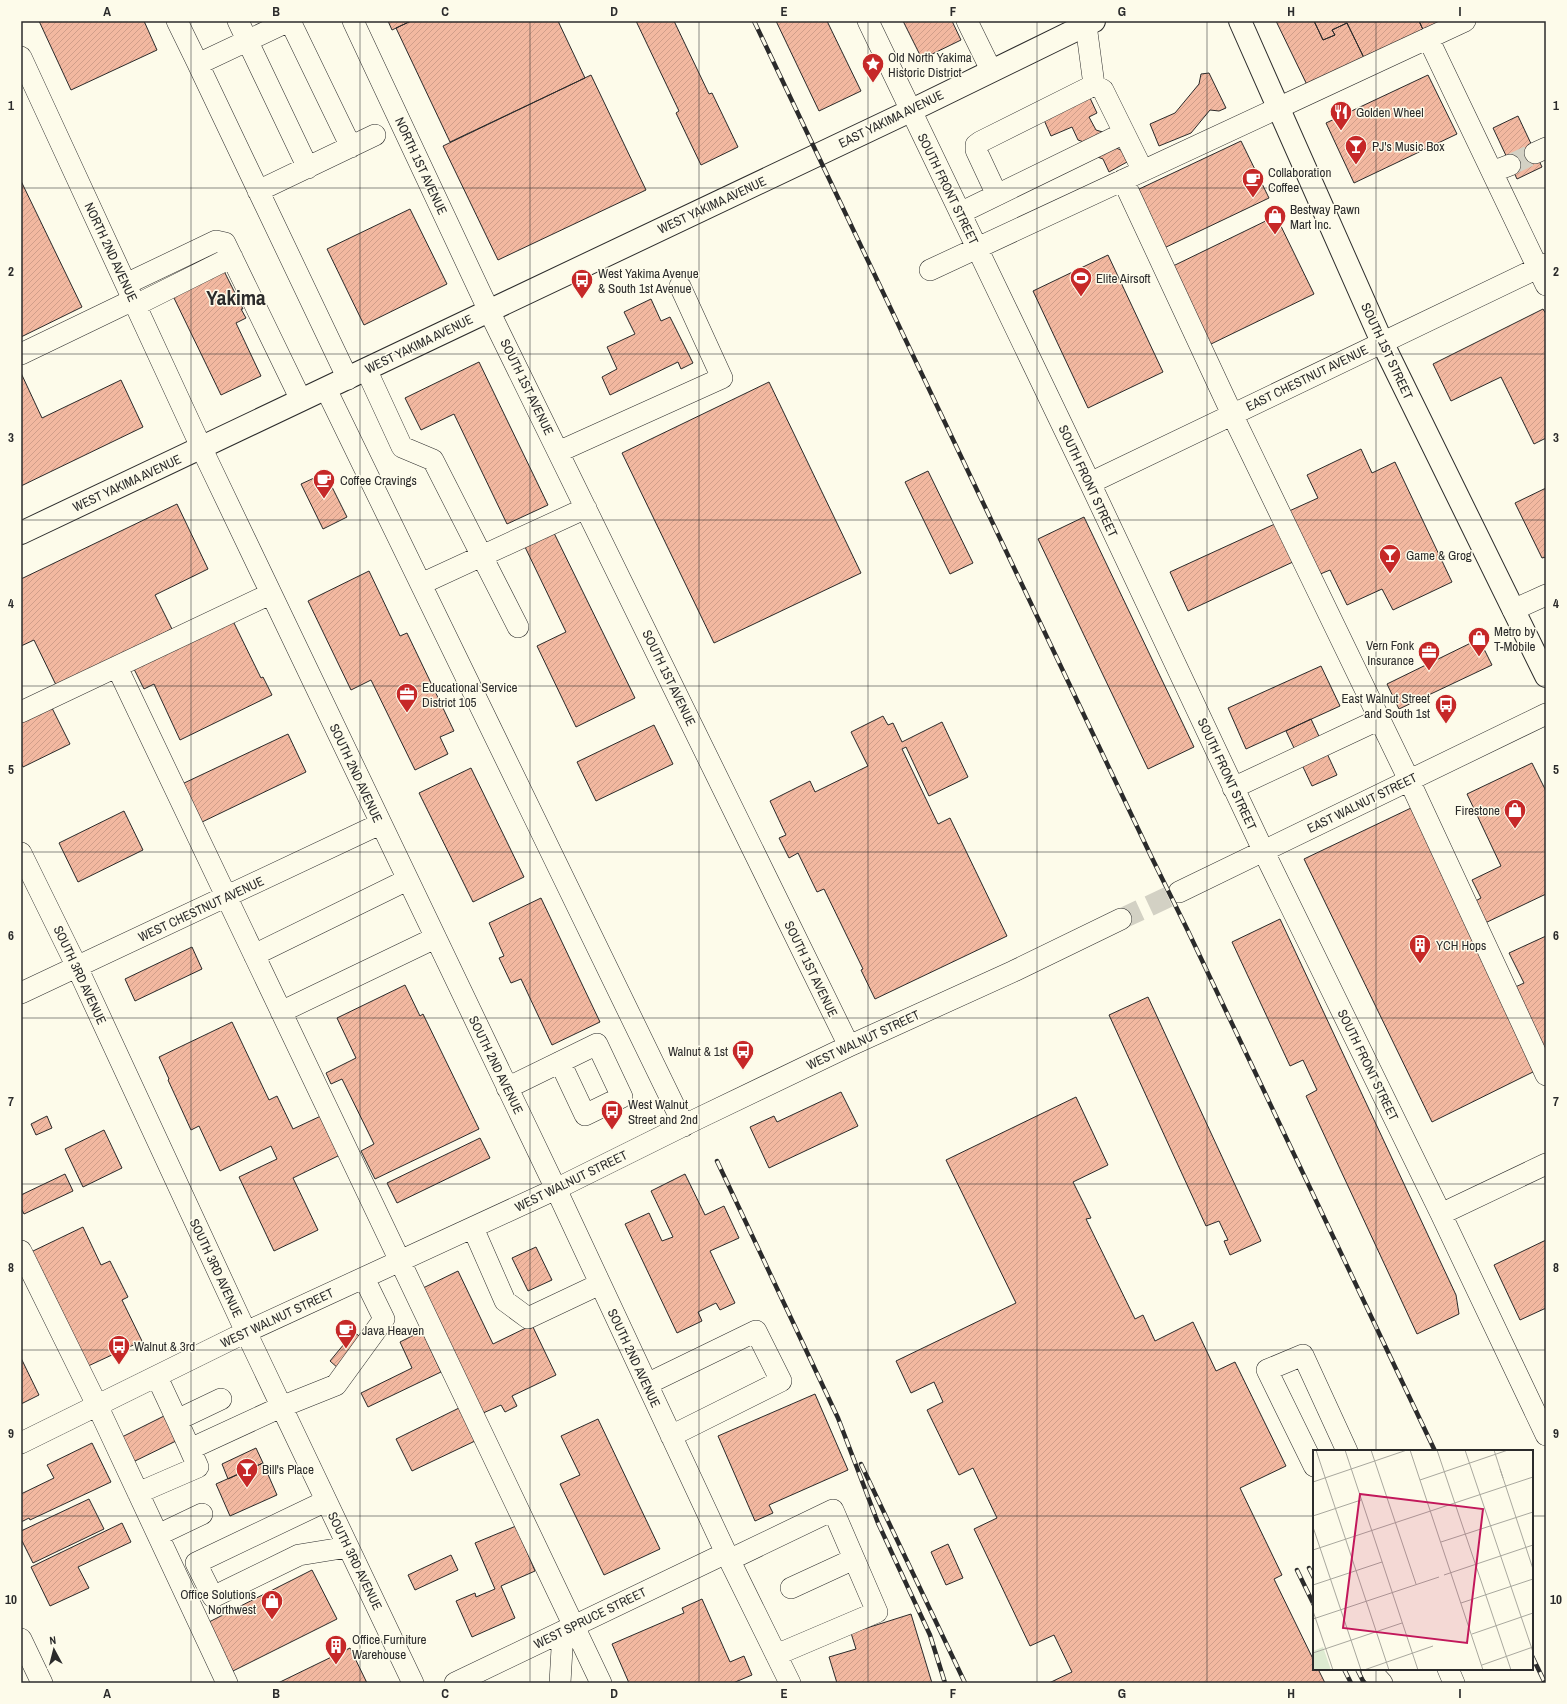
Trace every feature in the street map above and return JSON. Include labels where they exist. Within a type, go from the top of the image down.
[{"type":"main road","name":"SOUTH 1ST STREET","points":[[1240,21],[1382,342],[1546,676]]},
{"type":"main road","name":"EAST YAKIMA AVENUE","points":[[817,154],[910,111],[991,70],[1090,23]]},
{"type":"main road","name":"WEST YAKIMA AVENUE","points":[[21,533],[817,154]]},
{"type":"street","points":[[177,21],[258,191],[357,374],[402,447],[433,460],[518,627]]},
{"type":"street","points":[[238,21],[308,168]]},
{"type":"street","points":[[198,64],[290,21],[351,147]]},
{"type":"street","name":"NORTH 1ST AVENUE","points":[[353,21],[489,311]]},
{"type":"street","name":"SOUTH FRONT STREET","points":[[868,21],[1090,483],[1263,850],[1441,1214],[1546,1435]]},
{"type":"street","points":[[967,21],[991,70]]},
{"type":"street","points":[[930,270],[1464,21]]},
{"type":"street","points":[[1090,23],[1094,85]]},
{"type":"street","points":[[1428,38],[1501,169],[1543,272]]},
{"type":"street","name":"NORTH 2ND AVENUE","points":[[21,57],[26,80],[132,296],[201,447]]},
{"type":"street","points":[[1094,85],[1103,90],[1143,171]]},
{"type":"street","points":[[997,195],[976,150],[976,145],[1094,85]]},
{"type":"street","points":[[960,212],[1124,133]]},
{"type":"street","points":[[258,191],[375,136]]},
{"type":"street","points":[[1123,180],[1232,414],[1409,780],[1546,1075]]},
{"type":"street","points":[[21,354],[132,296],[232,257],[301,400]]},
{"type":"street","name":"EAST CHESTNUT AVENUE","points":[[1090,483],[1382,342],[1543,272]]},
{"type":"street","points":[[558,452],[722,378],[680,286]]},
{"type":"street","name":"SOUTH 1ST AVENUE","points":[[489,311],[849,1046]]},
{"type":"street","points":[[326,389],[684,1126]]},
{"type":"street","name":"SOUTH 2ND AVENUE","points":[[201,447],[556,1190],[728,1557],[790,1683]]},
{"type":"street","points":[[421,584],[586,508]]},
{"type":"street","points":[[21,712],[270,594]]},
{"type":"street","points":[[1513,610],[1546,595]]},
{"type":"street","points":[[117,667],[400,1261],[568,1629],[601,1683]]},
{"type":"street","name":"EAST WALNUT STREET","points":[[1179,892],[1546,714]]},
{"type":"street","points":[[1234,788],[1380,719]]},
{"type":"street","name":"WEST CHESTNUT AVENUE","points":[[21,993],[380,824]]},
{"type":"street","name":"SOUTH 3RD AVENUE","points":[[21,853],[27,878],[77,967],[281,1407],[413,1683]]},
{"type":"street","points":[[254,955],[407,880]]},
{"type":"street","name":"WEST WALNUT STREET","points":[[21,1443],[246,1332],[556,1190],[849,1046],[1014,971],[1121,919]]},
{"type":"street","points":[[281,1012],[435,938]]},
{"type":"street","points":[[507,1088],[560,1062]]},
{"type":"street","points":[[1441,1214],[1546,1164]]},
{"type":"street","points":[[473,1228],[505,1301],[528,1318],[600,1284]]},
{"type":"street","points":[[21,1251],[97,1405],[227,1683]]},
{"type":"street","points":[[190,1449],[281,1407],[336,1385],[384,1319],[364,1278]]},
{"type":"street","points":[[647,1384],[756,1330],[781,1381],[671,1436]]},
{"type":"street","points":[[1313,1464],[1267,1370],[1303,1355],[1347,1450]]},
{"type":"street","points":[[138,1493],[198,1467],[157,1377]]},
{"type":"street","points":[[177,1420],[221,1399]]},
{"type":"street","points":[[326,1501],[196,1563],[213,1597],[299,1555],[348,1547]]},
{"type":"street","name":"WEST SPRUCE STREET","points":[[455,1683],[568,1629],[833,1510],[854,1559]]},
{"type":"street","points":[[158,1534],[202,1514]]},
{"type":"street","points":[[776,1655],[877,1612],[854,1559],[791,1588]]},
{"type":"street","points":[[560,1683],[568,1629]]},
{"type":"street","points":[[21,1639],[42,1683]]},
{"type":"street","points":[[1448,1670],[1454,1683]]},
{"type":"building","points":[[39,21],[144,21],[157,50],[71,90]]},
{"type":"building","points":[[388,21],[411,21],[392,30]]},
{"type":"building","points":[[411,21],[558,21],[585,78],[450,142],[396,28]]},
{"type":"building","points":[[636,21],[674,21],[709,94],[712,93],[738,147],[701,165],[676,113],[679,111]]},
{"type":"building","points":[[776,21],[827,21],[861,91],[819,111]]},
{"type":"building","points":[[903,21],[952,21],[961,40],[922,59]]},
{"type":"building","points":[[1276,21],[1314,21],[1323,40],[1335,35],[1332,30],[1347,23],[1366,62],[1309,89]]},
{"type":"building","points":[[1314,21],[1419,21],[1425,34],[1366,62],[1347,23],[1332,30],[1335,35],[1323,40]]},
{"type":"building","points":[[1419,21],[1442,21],[1425,34]]},
{"type":"building","points":[[1209,73],[1226,108],[1219,111],[1210,110],[1191,133],[1159,146],[1150,124],[1175,113],[1199,84],[1201,74]]},
{"type":"building","points":[[591,75],[646,190],[498,260],[443,146]]},
{"type":"building","points":[[1428,75],[1457,134],[1354,183],[1326,123]]},
{"type":"building","points":[[1090,98],[1097,113],[1089,117],[1096,130],[1106,133],[1111,146],[1121,150],[1127,162],[1109,172],[1103,159],[1092,155],[1087,143],[1078,140],[1072,127],[1051,136],[1044,120]]},
{"type":"building","points":[[1518,116],[1542,167],[1517,179],[1493,128]]},
{"type":"building","points":[[1241,141],[1269,198],[1162,249],[1135,191]]},
{"type":"building","points":[[21,181],[82,307],[21,337]]},
{"type":"building","points":[[410,209],[447,284],[364,325],[327,249]]},
{"type":"building","points":[[1276,216],[1314,294],[1209,345],[1171,267]]},
{"type":"building","points":[[1108,255],[1163,372],[1088,408],[1033,291]]},
{"type":"building","points":[[224,271],[246,318],[236,323],[261,376],[221,395],[173,296]]},
{"type":"building","points":[[651,299],[661,321],[670,317],[693,363],[681,369],[678,362],[610,395],[602,377],[617,369],[607,347],[635,334],[624,312]]},
{"type":"building","points":[[1543,309],[1546,314],[1546,438],[1534,444],[1501,377],[1451,401],[1433,364]]},
{"type":"building","points":[[479,362],[548,505],[507,524],[454,414],[421,430],[405,398]]},
{"type":"building","points":[[21,373],[42,418],[121,380],[143,427],[21,486]]},
{"type":"building","points":[[769,382],[861,573],[714,643],[622,453]]},
{"type":"building","points":[[1361,449],[1372,473],[1395,462],[1452,582],[1393,610],[1382,589],[1347,605],[1330,570],[1318,575],[1287,512],[1318,498],[1307,475]]},
{"type":"building","points":[[928,471],[973,563],[950,574],[905,482]]},
{"type":"building","points":[[325,473],[347,517],[323,529],[301,484]]},
{"type":"building","points":[[1546,488],[1546,557],[1542,558],[1515,503]]},
{"type":"building","points":[[177,504],[208,569],[155,595],[172,629],[56,685],[34,640],[21,646],[21,579]]},
{"type":"building","points":[[1084,517],[1194,747],[1148,769],[1038,539]]},
{"type":"building","points":[[1277,523],[1295,561],[1188,611],[1170,572]]},
{"type":"building","points":[[554,533],[635,698],[576,727],[537,646],[566,632],[525,547]]},
{"type":"building","points":[[369,571],[400,636],[407,633],[454,731],[440,737],[448,754],[415,770],[371,680],[351,690],[308,601]]},
{"type":"building","points":[[233,621],[261,678],[263,677],[272,695],[180,740],[154,684],[144,689],[134,669]]},
{"type":"building","points":[[1479,639],[1492,665],[1399,709],[1387,684]]},
{"type":"building","points":[[1321,666],[1340,706],[1246,749],[1228,708]]},
{"type":"building","points":[[51,706],[70,744],[23,767],[21,762],[21,720]]},
{"type":"building","points":[[883,716],[888,725],[893,723],[902,742],[942,722],[968,777],[929,796],[906,747],[902,749],[938,824],[950,818],[1007,936],[875,999],[861,970],[863,969],[824,889],[817,892],[798,853],[789,858],[779,838],[786,835],[770,801],[810,781],[815,792],[868,766],[851,732]]},
{"type":"building","points":[[1311,719],[1337,775],[1312,786],[1286,731]]},
{"type":"building","points":[[654,725],[673,764],[596,801],[577,762]]},
{"type":"building","points":[[288,734],[306,772],[200,823],[182,784]]},
{"type":"building","name":"Firestone","points":[[1532,763],[1546,791],[1546,894],[1483,924],[1472,903],[1481,898],[1472,880],[1501,866],[1467,794]]},
{"type":"building","points":[[471,768],[524,877],[473,902],[419,793]]},
{"type":"building","name":"YCH Hops","points":[[1411,808],[1535,1071],[1432,1122],[1304,859]]},
{"type":"building","points":[[124,811],[143,850],[78,882],[59,843]]},
{"type":"building","points":[[541,898],[600,1022],[552,1045],[521,979],[511,983],[499,958],[504,956],[489,923]]},
{"type":"building","points":[[1280,919],[1456,1295],[1459,1314],[1417,1334],[1306,1096],[1317,1090],[1303,1060],[1290,1066],[1232,942]]},
{"type":"building","points":[[1546,936],[1546,1059],[1511,989],[1524,983],[1509,953]]},
{"type":"building","points":[[192,947],[202,969],[135,1001],[125,979]]},
{"type":"building","points":[[405,985],[420,1016],[423,1014],[479,1129],[375,1179],[361,1151],[374,1144],[342,1079],[331,1084],[326,1073],[356,1058],[337,1018]]},
{"type":"building","points":[[1148,997],[1261,1241],[1230,1255],[1224,1241],[1228,1240],[1219,1221],[1206,1226],[1109,1015]]},
{"type":"building","points":[[232,1022],[269,1100],[277,1096],[293,1129],[323,1115],[342,1154],[293,1178],[318,1230],[274,1251],[239,1177],[277,1159],[271,1146],[220,1171],[199,1126],[191,1130],[159,1057]]},
{"type":"building","points":[[841,1092],[858,1126],[769,1168],[750,1127],[774,1116],[777,1122]]},
{"type":"building","points":[[1076,1097],[1108,1165],[1073,1182],[1091,1218],[1086,1219],[1135,1319],[1143,1315],[1155,1341],[1193,1322],[1216,1371],[1235,1362],[1286,1466],[1240,1488],[1282,1575],[1274,1579],[1313,1659],[1313,1670],[1318,1670],[1325,1683],[1049,1683],[1072,1672],[1054,1635],[1030,1646],[974,1529],[997,1518],[973,1468],[959,1475],[927,1410],[943,1402],[934,1382],[911,1393],[896,1361],[1016,1303],[946,1160]]},
{"type":"building","points":[[47,1116],[52,1128],[36,1135],[31,1124]]},
{"type":"building","points":[[104,1130],[122,1168],[83,1187],[65,1149]]},
{"type":"building","points":[[480,1138],[490,1158],[397,1203],[387,1183]]},
{"type":"building","points":[[65,1174],[73,1191],[24,1214],[21,1208],[21,1195]]},
{"type":"building","points":[[685,1174],[705,1215],[724,1206],[739,1238],[710,1251],[735,1303],[720,1310],[716,1303],[698,1312],[702,1321],[677,1333],[625,1224],[649,1213],[662,1241],[673,1237],[651,1191]]},
{"type":"building","points":[[83,1227],[101,1265],[110,1261],[128,1297],[122,1300],[142,1341],[86,1367],[31,1252]]},
{"type":"building","points":[[1546,1240],[1546,1308],[1520,1320],[1494,1265]]},
{"type":"building","points":[[536,1247],[552,1280],[528,1291],[512,1258]]},
{"type":"building","points":[[458,1271],[493,1344],[532,1325],[556,1375],[512,1396],[517,1406],[505,1412],[501,1405],[481,1414],[421,1289]]},
{"type":"building","points":[[422,1331],[441,1372],[368,1407],[361,1393],[412,1368],[400,1342]]},
{"type":"building","name":"Java Heaven","points":[[354,1332],[363,1339],[339,1369],[330,1361]]},
{"type":"building","points":[[21,1358],[39,1395],[21,1404]]},
{"type":"building","points":[[815,1394],[848,1470],[769,1505],[773,1513],[755,1521],[718,1436]]},
{"type":"building","points":[[459,1408],[475,1441],[412,1471],[396,1439]]},
{"type":"building","points":[[164,1416],[176,1441],[133,1462],[122,1437]]},
{"type":"building","points":[[598,1419],[660,1549],[604,1575],[560,1484],[580,1475],[561,1436]]},
{"type":"building","points":[[92,1443],[111,1482],[30,1520],[29,1518],[21,1522],[21,1494],[54,1478],[47,1465]]},
{"type":"building","points":[[256,1448],[263,1463],[228,1479],[222,1464]]},
{"type":"building","name":"Bill's Place","points":[[263,1463],[277,1495],[230,1516],[216,1484]]},
{"type":"building","points":[[89,1499],[104,1529],[33,1563],[21,1539],[21,1531]]},
{"type":"building","points":[[122,1523],[131,1542],[78,1567],[89,1588],[50,1606],[31,1567]]},
{"type":"building","points":[[516,1526],[535,1571],[501,1586],[515,1618],[472,1637],[456,1601],[475,1593],[476,1597],[495,1589],[475,1543]]},
{"type":"building","points":[[948,1544],[963,1578],[946,1585],[931,1552]]},
{"type":"building","points":[[451,1555],[458,1570],[415,1590],[408,1575]]},
{"type":"building","name":"Office Solutions Northwest","points":[[312,1570],[337,1619],[233,1671],[207,1623]]},
{"type":"building","points":[[702,1599],[730,1662],[744,1656],[752,1675],[733,1683],[629,1683],[612,1644],[684,1613],[682,1608]]},
{"type":"building","points":[[911,1614],[932,1683],[837,1683],[829,1657],[856,1649],[851,1633]]},
{"type":"building","name":"Office Furniture Warehouse","points":[[350,1648],[367,1683],[278,1683]]},
{"type":"tunnel","points":[[1510,165],[1535,153]]},
{"type":"tunnel","points":[[1121,919],[1179,892]]},
{"type":"railway","points":[[754,21],[1435,1450]]},
{"type":"railway","points":[[717,1161],[838,1418],[878,1523],[930,1635],[945,1683]]},
{"type":"railway","points":[[861,1464],[965,1683]]},
{"type":"railway","points":[[1309,1568],[1313,1576]]},
{"type":"railway","points":[[1297,1570],[1313,1603]]},
{"type":"railway","points":[[1533,1658],[1545,1683]]},
{"type":"railway","points":[[1344,1670],[1351,1683]]},
{"type":"railway","points":[[1358,1670],[1364,1683]]},
{"type":"place","name":"Old North Yakima Historic District","points":[[873,84]]},
{"type":"place","name":"Golden Wheel","points":[[1341,132]]},
{"type":"place","name":"PJ's Music Box","points":[[1356,166]]},
{"type":"place","name":"Collaboration Coffee","points":[[1253,198]]},
{"type":"place","name":"Bestway Pawn Mart Inc.","points":[[1275,236]]},
{"type":"place","name":"Elite Airsoft","points":[[1081,298]]},
{"type":"place","name":"West Yakima Avenue & South 1st Avenue","points":[[582,300]]},
{"type":"place","name":"Coffee Cravings","points":[[324,500]]},
{"type":"place","name":"Game & Grog","points":[[1390,574]]},
{"type":"place","name":"Metro by T-Mobile","points":[[1479,658]]},
{"type":"place","name":"Vern Fonk Insurance","points":[[1429,672]]},
{"type":"place","name":"Educational Service District 105","points":[[407,714]]},
{"type":"place","name":"East Walnut Street and South 1st","points":[[1446,724]]},
{"type":"place","name":"Firestone","points":[[1515,830]]},
{"type":"place","name":"YCH Hops","points":[[1420,964]]},
{"type":"place","name":"Walnut & 1st","points":[[743,1070]]},
{"type":"place","name":"West Walnut Street and 2nd","points":[[612,1130]]},
{"type":"place","name":"Java Heaven","points":[[346,1350]]},
{"type":"place","name":"Walnut & 3rd","points":[[119,1366]]},
{"type":"place","name":"Bill's Place","points":[[247,1488]]},
{"type":"place","name":"Office Solutions Northwest","points":[[272,1620]]},
{"type":"place","name":"Office Furniture Warehouse","points":[[336,1666]]},
{"type":"district","name":"Yakima","points":[[236,297]]}]
